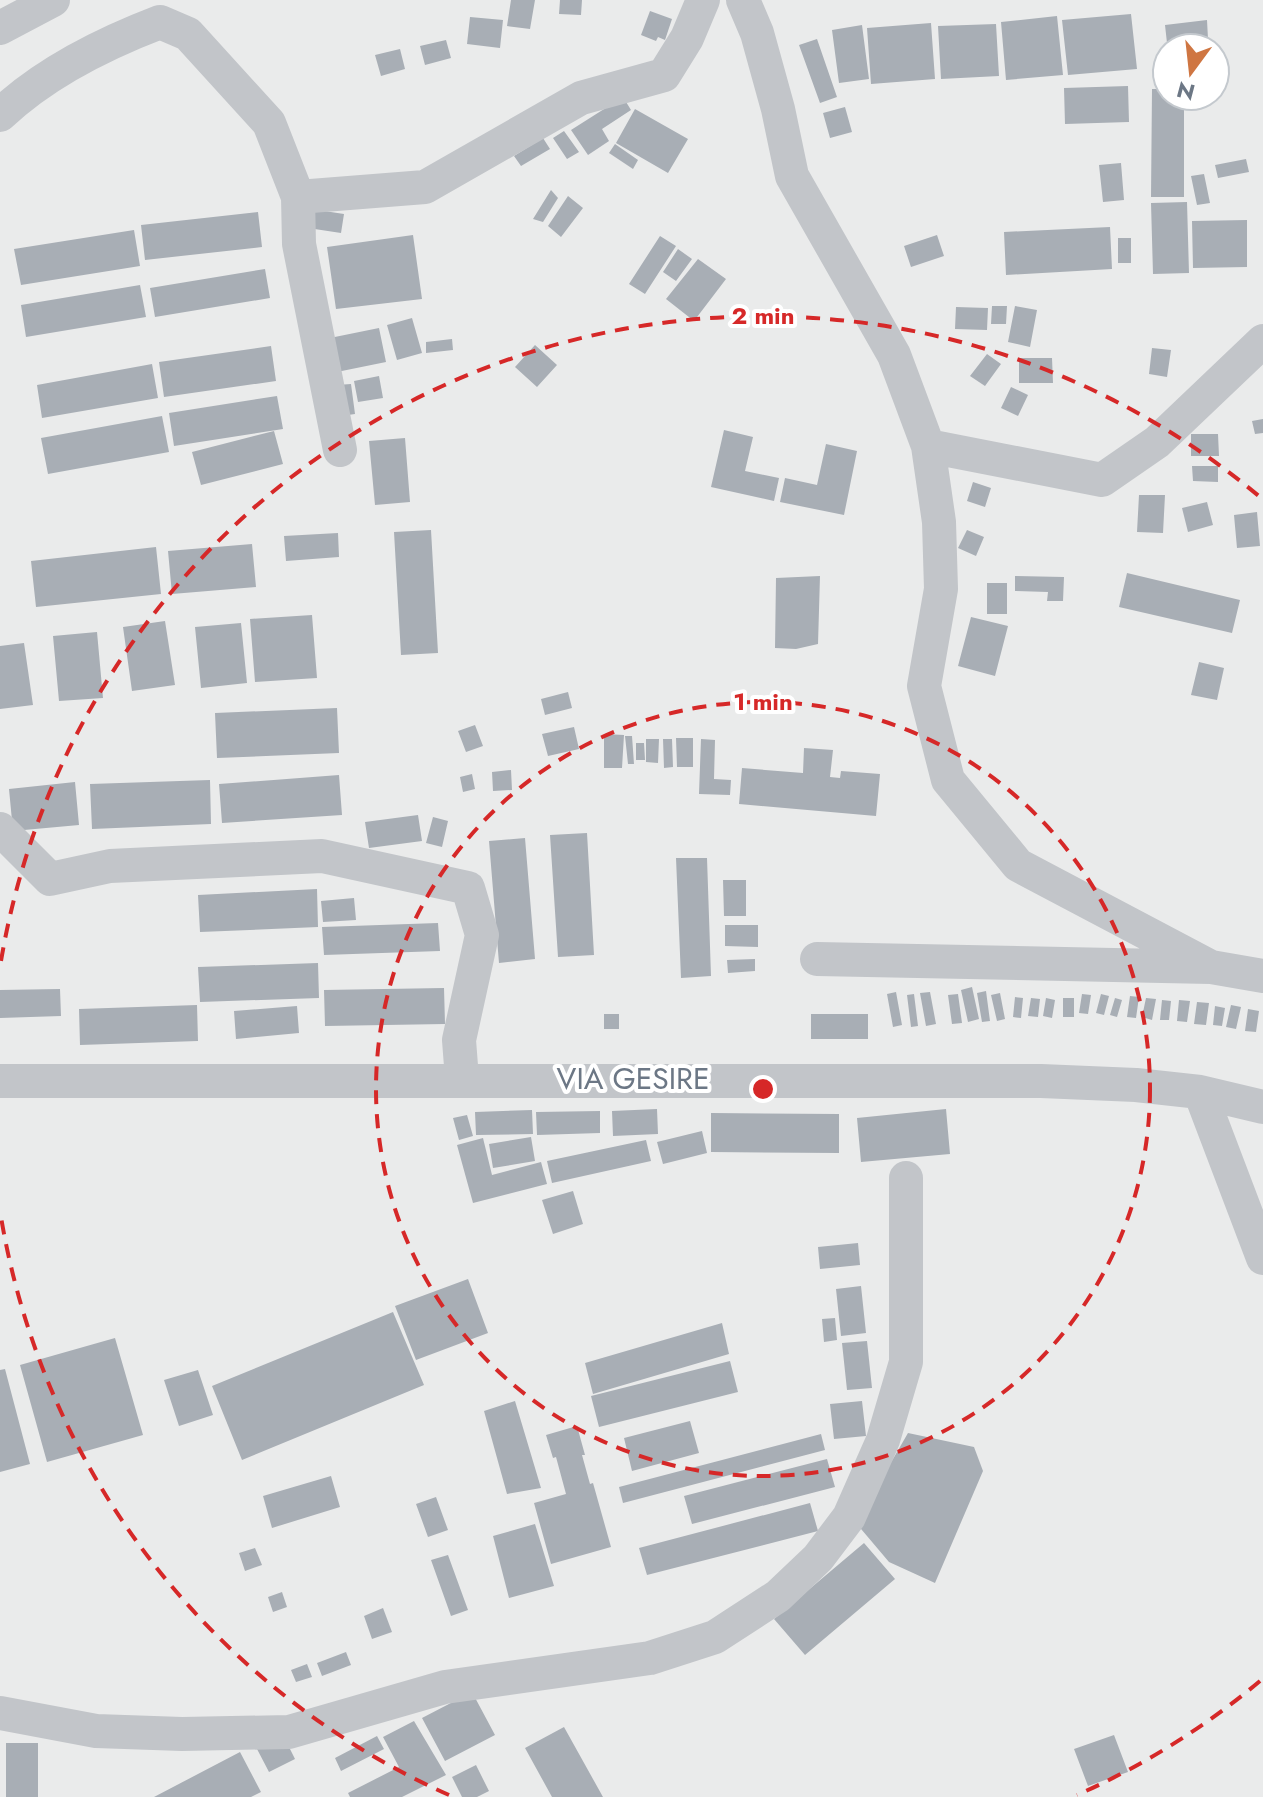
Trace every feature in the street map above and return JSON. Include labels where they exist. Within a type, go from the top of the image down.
[{"type":"street","points":[[0,28],[53,0]]},
{"type":"street","points":[[298,197],[425,187],[581,98],[664,75],[687,38],[703,0]]},
{"type":"street","points":[[743,0],[757,33],[792,176],[894,355],[928,446],[939,522],[941,589],[924,686],[948,780],[1018,865],[1211,967]]},
{"type":"street","points":[[0,115],[19,98],[115,39],[160,22],[188,34],[269,123],[298,197],[299,244],[340,450]]},
{"type":"street","points":[[928,446],[1102,480],[1157,442],[1263,341]]},
{"type":"street","points":[[0,829],[50,879],[110,866],[322,856],[468,888],[482,935],[459,1040],[462,1079]]},
{"type":"street","points":[[817,959],[1211,967],[1263,976]]},
{"type":"street","name":"VIA GESIRE","points":[[0,1081],[1041,1081],[1136,1085],[1200,1092],[1263,1107]]},
{"type":"street","points":[[1200,1092],[1263,1258]]},
{"type":"street","points":[[0,1713],[96,1731],[182,1734],[289,1732],[445,1687],[650,1658],[715,1637],[778,1596],[818,1558],[849,1517],[883,1440],[906,1362],[906,1178]]},
{"type":"shaded area","points":[[0,0],[1263,0],[1263,1797],[0,1797]]},
{"type":"building","points":[[511,0],[535,0],[530,29],[507,26]]},
{"type":"building","points":[[560,0],[582,0],[581,15],[559,14]]},
{"type":"building","points":[[650,11],[672,19],[665,40],[658,37],[656,41],[641,35]]},
{"type":"building","points":[[1131,14],[1137,69],[1068,75],[1062,20]]},
{"type":"building","points":[[1057,16],[1063,75],[1006,80],[1001,22]]},
{"type":"building","points":[[470,17],[503,20],[500,48],[467,44]]},
{"type":"building","points":[[1207,20],[1208,32],[1166,32],[1165,25]]},
{"type":"building","points":[[931,23],[935,79],[871,84],[867,28]]},
{"type":"building","points":[[996,24],[999,76],[941,79],[938,26]]},
{"type":"building","points":[[862,25],[869,79],[839,83],[832,30]]},
{"type":"building","points":[[817,39],[837,97],[820,103],[799,45]]},
{"type":"building","points":[[446,40],[451,58],[425,65],[420,46]]},
{"type":"building","points":[[400,49],[405,69],[381,76],[375,55]]},
{"type":"building","points":[[1128,86],[1129,122],[1065,124],[1064,88]]},
{"type":"building","points":[[623,97],[631,110],[602,129],[609,141],[588,155],[571,130]]},
{"type":"building","points":[[845,107],[852,132],[830,138],[823,113]]},
{"type":"building","points":[[635,109],[688,139],[668,173],[616,143]]},
{"type":"building","points":[[1152,112],[1184,112],[1184,197],[1151,197]]},
{"type":"building","points":[[564,131],[579,152],[567,159],[553,138]]},
{"type":"building","points":[[543,138],[550,149],[521,166],[514,156]]},
{"type":"building","points":[[615,144],[638,160],[633,169],[609,153]]},
{"type":"building","points":[[1246,159],[1249,172],[1218,178],[1215,165]]},
{"type":"building","points":[[1121,163],[1124,200],[1103,202],[1099,165]]},
{"type":"building","points":[[1204,174],[1210,203],[1197,205],[1191,176]]},
{"type":"building","points":[[551,190],[558,198],[543,222],[533,219]]},
{"type":"building","points":[[568,196],[583,208],[561,237],[548,226]]},
{"type":"building","points":[[1187,202],[1189,273],[1153,274],[1151,203]]},
{"type":"building","points":[[311,209],[344,214],[341,233],[308,228]]},
{"type":"building","points":[[258,212],[262,247],[145,260],[141,225]]},
{"type":"building","points":[[1247,220],[1247,267],[1193,268],[1192,221]]},
{"type":"building","points":[[1110,227],[1112,269],[1006,275],[1004,232]]},
{"type":"building","points":[[134,230],[140,266],[21,285],[14,249]]},
{"type":"building","points":[[413,235],[422,299],[336,309],[327,247]]},
{"type":"building","points":[[937,235],[944,256],[911,267],[904,246]]},
{"type":"building","points":[[660,236],[676,246],[645,294],[629,284]]},
{"type":"building","points":[[1118,238],[1131,238],[1131,263],[1118,263]]},
{"type":"building","points":[[678,249],[692,259],[676,281],[663,272]]},
{"type":"building","points":[[698,259],[726,279],[694,321],[666,299]]},
{"type":"building","points":[[265,269],[270,298],[155,317],[150,288]]},
{"type":"building","points":[[140,285],[146,317],[26,337],[21,305]]},
{"type":"building","points":[[992,306],[1007,306],[1006,324],[991,324]]},
{"type":"building","points":[[1015,306],[1037,310],[1030,347],[1008,342]]},
{"type":"building","points":[[956,307],[988,308],[987,330],[955,329]]},
{"type":"building","points":[[412,318],[422,353],[397,360],[387,325]]},
{"type":"building","points":[[379,328],[386,362],[327,374],[320,340]]},
{"type":"building","points":[[452,339],[453,350],[426,353],[426,342]]},
{"type":"building","points":[[535,345],[557,365],[537,387],[515,367]]},
{"type":"building","points":[[271,346],[276,381],[164,397],[159,362]]},
{"type":"building","points":[[1152,348],[1171,350],[1167,377],[1149,374]]},
{"type":"building","points":[[987,354],[1001,364],[985,386],[970,376]]},
{"type":"building","points":[[1019,358],[1052,358],[1053,383],[1019,383]]},
{"type":"building","points":[[152,364],[158,398],[42,418],[37,385]]},
{"type":"building","points":[[379,376],[383,398],[358,402],[354,381]]},
{"type":"building","points":[[351,384],[355,414],[341,416],[337,385]]},
{"type":"building","points":[[1011,387],[1028,395],[1018,416],[1001,408]]},
{"type":"building","points":[[277,396],[283,429],[174,446],[169,413]]},
{"type":"building","points":[[162,416],[169,452],[48,474],[41,438]]},
{"type":"building","points":[[1263,419],[1263,433],[1255,434],[1252,421]]},
{"type":"building","points":[[724,430],[753,437],[745,471],[779,478],[774,501],[711,487]]},
{"type":"building","points":[[274,431],[283,464],[201,485],[192,452]]},
{"type":"building","points":[[1191,434],[1218,434],[1219,456],[1191,456]]},
{"type":"building","points":[[405,438],[410,502],[375,505],[369,441]]},
{"type":"building","points":[[826,444],[857,451],[844,515],[780,502],[785,478],[817,485]]},
{"type":"building","points":[[1192,466],[1218,466],[1218,482],[1193,481]]},
{"type":"building","points":[[973,482],[991,488],[985,507],[967,501]]},
{"type":"building","points":[[1139,495],[1165,495],[1163,533],[1137,532]]},
{"type":"building","points":[[1207,502],[1213,525],[1188,532],[1182,508]]},
{"type":"building","points":[[1257,512],[1260,546],[1237,548],[1234,515]]},
{"type":"building","points":[[431,530],[438,653],[401,655],[394,532]]},
{"type":"building","points":[[967,530],[984,537],[976,556],[958,548]]},
{"type":"building","points":[[338,533],[339,557],[286,561],[284,536]]},
{"type":"building","points":[[252,544],[256,587],[172,594],[168,551]]},
{"type":"building","points":[[156,547],[161,594],[36,607],[31,561]]},
{"type":"building","points":[[1127,573],[1240,600],[1232,633],[1119,607]]},
{"type":"building","points":[[820,576],[818,644],[796,649],[775,648],[776,578]]},
{"type":"building","points":[[1015,576],[1064,577],[1063,601],[1047,601],[1048,592],[1015,591]]},
{"type":"building","points":[[987,583],[1007,583],[1007,614],[987,614]]},
{"type":"building","points":[[312,615],[317,678],[255,682],[250,619]]},
{"type":"building","points":[[971,617],[1008,626],[995,676],[958,666]]},
{"type":"building","points":[[165,621],[175,685],[132,691],[123,627]]},
{"type":"building","points":[[241,623],[247,683],[201,688],[195,627]]},
{"type":"building","points":[[97,632],[103,698],[59,701],[53,636]]},
{"type":"building","points":[[24,643],[33,705],[0,709],[0,646]]},
{"type":"building","points":[[1199,662],[1224,668],[1217,700],[1191,695]]},
{"type":"building","points":[[568,692],[572,708],[545,715],[541,699]]},
{"type":"building","points":[[337,708],[339,753],[217,758],[215,713]]},
{"type":"building","points":[[475,725],[483,746],[466,752],[458,731]]},
{"type":"building","points":[[574,727],[579,749],[548,756],[542,734]]},
{"type":"building","points":[[604,734],[624,735],[622,768],[604,768]]},
{"type":"building","points":[[625,736],[632,736],[634,764],[628,764]]},
{"type":"building","points":[[676,738],[693,738],[693,767],[677,767]]},
{"type":"building","points":[[646,739],[659,739],[658,763],[646,762]]},
{"type":"building","points":[[663,739],[672,739],[673,767],[664,768]]},
{"type":"building","points":[[701,739],[715,740],[714,779],[731,780],[730,795],[699,794]]},
{"type":"building","points":[[636,743],[644,743],[645,760],[636,760]]},
{"type":"building","points":[[804,748],[833,750],[830,777],[840,778],[841,771],[880,774],[876,816],[739,804],[742,768],[803,773]]},
{"type":"building","points":[[511,770],[512,790],[493,791],[492,772]]},
{"type":"building","points":[[472,774],[475,789],[463,792],[460,777]]},
{"type":"building","points":[[339,775],[342,815],[222,823],[219,784]]},
{"type":"building","points":[[210,780],[211,824],[92,829],[90,784]]},
{"type":"building","points":[[75,782],[79,825],[13,831],[9,789]]},
{"type":"building","points":[[418,815],[422,841],[369,848],[365,822]]},
{"type":"building","points":[[433,817],[448,821],[442,847],[426,843]]},
{"type":"building","points":[[587,833],[594,955],[558,957],[550,835]]},
{"type":"building","points":[[525,838],[535,959],[499,963],[489,841]]},
{"type":"building","points":[[676,858],[707,858],[711,976],[681,978]]},
{"type":"building","points":[[723,880],[746,880],[746,916],[724,916]]},
{"type":"building","points":[[317,889],[318,927],[200,932],[198,895]]},
{"type":"building","points":[[354,898],[356,920],[323,922],[321,901]]},
{"type":"building","points":[[438,923],[440,951],[324,955],[322,927]]},
{"type":"building","points":[[725,925],[758,925],[758,947],[725,946]]},
{"type":"building","points":[[755,959],[755,971],[728,973],[727,960]]},
{"type":"building","points":[[318,963],[319,998],[200,1002],[198,967]]},
{"type":"building","points":[[972,987],[979,1019],[968,1022],[961,990]]},
{"type":"building","points":[[444,988],[445,1024],[325,1026],[324,990]]},
{"type":"building","points":[[60,989],[61,1016],[0,1018],[0,990]]},
{"type":"building","points":[[986,991],[990,1021],[982,1022],[977,993]]},
{"type":"building","points":[[896,992],[902,1025],[893,1027],[887,994]]},
{"type":"building","points":[[930,992],[936,1024],[926,1026],[920,993]]},
{"type":"building","points":[[1000,993],[1005,1019],[997,1021],[991,995]]},
{"type":"building","points":[[914,994],[918,1026],[911,1027],[907,995]]},
{"type":"building","points":[[958,994],[962,1023],[952,1024],[948,995]]},
{"type":"building","points":[[1082,994],[1091,995],[1088,1014],[1079,1013]]},
{"type":"building","points":[[1101,994],[1109,996],[1104,1015],[1096,1013]]},
{"type":"building","points":[[1130,996],[1139,997],[1136,1018],[1127,1017]]},
{"type":"building","points":[[1015,997],[1023,998],[1021,1018],[1013,1017]]},
{"type":"building","points":[[1031,998],[1040,999],[1038,1017],[1028,1016]]},
{"type":"building","points":[[1046,998],[1055,1000],[1052,1018],[1043,1016]]},
{"type":"building","points":[[1063,998],[1074,998],[1074,1017],[1063,1017]]},
{"type":"building","points":[[1115,998],[1122,1000],[1117,1017],[1110,1015]]},
{"type":"building","points":[[1146,998],[1156,999],[1152,1020],[1142,1017]]},
{"type":"building","points":[[1162,1000],[1171,1001],[1169,1020],[1160,1020]]},
{"type":"building","points":[[1179,1000],[1190,1001],[1187,1022],[1177,1021]]},
{"type":"building","points":[[1197,1002],[1209,1003],[1206,1025],[1194,1024]]},
{"type":"building","points":[[197,1005],[198,1041],[80,1045],[79,1009]]},
{"type":"building","points":[[1231,1005],[1241,1007],[1236,1029],[1226,1027]]},
{"type":"building","points":[[297,1006],[299,1033],[236,1039],[234,1011]]},
{"type":"building","points":[[1215,1006],[1225,1008],[1222,1026],[1213,1025]]},
{"type":"building","points":[[1248,1009],[1259,1011],[1256,1032],[1245,1031]]},
{"type":"building","points":[[604,1014],[619,1014],[619,1029],[604,1029]]},
{"type":"building","points":[[811,1014],[868,1014],[868,1039],[811,1039]]},
{"type":"building","points":[[657,1109],[658,1134],[613,1136],[612,1111]]},
{"type":"building","points":[[946,1109],[950,1154],[861,1162],[857,1118]]},
{"type":"building","points":[[532,1110],[533,1134],[476,1135],[475,1112]]},
{"type":"building","points":[[600,1111],[600,1133],[537,1135],[536,1112]]},
{"type":"building","points":[[711,1113],[839,1114],[839,1153],[711,1152]]},
{"type":"building","points":[[467,1115],[473,1136],[459,1140],[453,1118]]},
{"type":"building","points":[[702,1131],[707,1153],[663,1164],[657,1142]]},
{"type":"building","points":[[531,1137],[535,1161],[493,1168],[489,1144]]},
{"type":"building","points":[[483,1138],[492,1175],[541,1162],[547,1184],[473,1203],[457,1145]]},
{"type":"building","points":[[646,1140],[651,1161],[552,1183],[547,1161]]},
{"type":"building","points":[[573,1191],[583,1224],[553,1234],[542,1200]]},
{"type":"building","points":[[858,1243],[860,1265],[820,1269],[818,1247]]},
{"type":"building","points":[[468,1279],[488,1333],[416,1360],[395,1306]]},
{"type":"building","points":[[861,1286],[866,1333],[841,1336],[836,1289]]},
{"type":"building","points":[[393,1312],[424,1385],[242,1460],[212,1386]]},
{"type":"building","points":[[835,1318],[837,1340],[824,1342],[822,1319]]},
{"type":"building","points":[[722,1323],[729,1354],[593,1394],[585,1363]]},
{"type":"building","points":[[115,1338],[143,1435],[47,1462],[20,1365]]},
{"type":"building","points":[[867,1341],[872,1388],[847,1390],[842,1343]]},
{"type":"building","points":[[730,1361],[738,1392],[599,1427],[591,1396]]},
{"type":"building","points":[[5,1369],[30,1464],[0,1472],[0,1370]]},
{"type":"building","points":[[198,1370],[213,1415],[179,1426],[164,1380]]},
{"type":"building","points":[[515,1401],[541,1488],[507,1494],[484,1411]]},
{"type":"building","points":[[862,1401],[866,1436],[834,1439],[830,1404]]},
{"type":"building","points":[[690,1421],[699,1453],[632,1471],[624,1438]]},
{"type":"building","points":[[577,1426],[590,1484],[593,1483],[611,1547],[551,1564],[534,1503],[566,1494],[556,1457],[553,1458],[546,1435]]},
{"type":"building","points":[[908,1433],[974,1447],[983,1471],[935,1583],[889,1562],[856,1523]]},
{"type":"building","points":[[821,1434],[825,1450],[623,1503],[619,1487]]},
{"type":"building","points":[[827,1459],[835,1487],[692,1524],[684,1496]]},
{"type":"building","points":[[331,1476],[340,1507],[272,1528],[263,1496]]},
{"type":"building","points":[[436,1497],[448,1530],[428,1537],[416,1504]]},
{"type":"building","points":[[810,1503],[818,1531],[647,1575],[639,1548]]},
{"type":"building","points":[[535,1524],[554,1586],[509,1598],[493,1536]]},
{"type":"building","points":[[864,1543],[895,1579],[805,1655],[774,1619]]},
{"type":"building","points":[[255,1548],[262,1565],[245,1571],[239,1553]]},
{"type":"building","points":[[448,1555],[468,1610],[451,1616],[431,1560]]},
{"type":"building","points":[[282,1592],[287,1607],[273,1612],[268,1597]]},
{"type":"building","points":[[383,1608],[392,1632],[372,1639],[364,1616]]},
{"type":"building","points":[[346,1652],[351,1665],[322,1676],[317,1663]]},
{"type":"building","points":[[307,1664],[312,1677],[296,1682],[291,1670]]},
{"type":"building","points":[[472,1692],[495,1735],[445,1761],[422,1718]]},
{"type":"building","points":[[414,1721],[446,1775],[402,1797],[350,1797],[348,1793],[399,1767],[383,1737]]},
{"type":"building","points":[[564,1727],[603,1797],[552,1797],[525,1748]]},
{"type":"building","points":[[283,1735],[295,1759],[269,1772],[257,1749]]},
{"type":"building","points":[[1114,1735],[1128,1772],[1088,1786],[1074,1749]]},
{"type":"building","points":[[377,1736],[384,1749],[341,1771],[335,1758]]},
{"type":"building","points":[[6,1743],[38,1743],[38,1797],[6,1797]]},
{"type":"building","points":[[240,1752],[261,1792],[251,1797],[154,1797]]},
{"type":"building","points":[[476,1765],[489,1791],[477,1797],[462,1797],[452,1777]]}]
